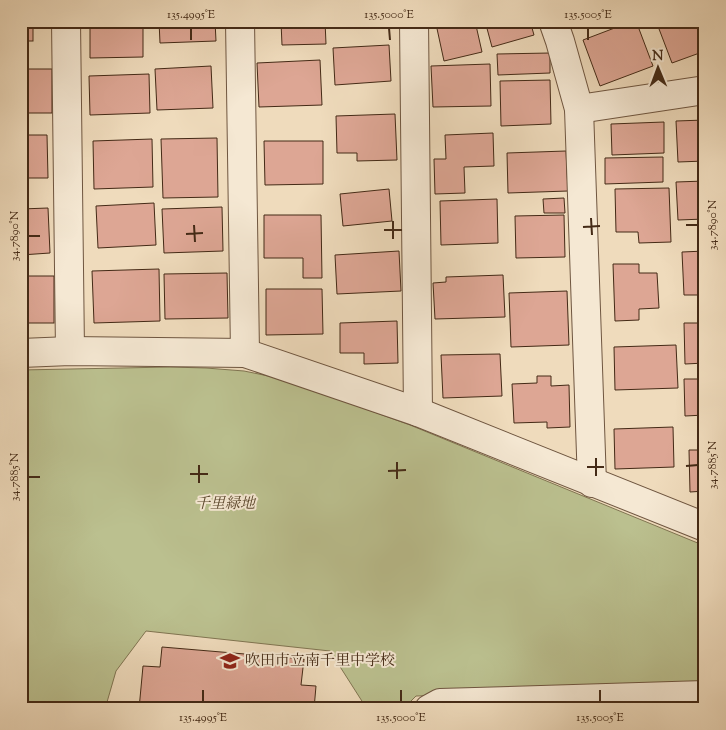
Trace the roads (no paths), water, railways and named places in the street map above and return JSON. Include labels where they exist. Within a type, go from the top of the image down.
[{"type":"street","points":[[66,21],[70,351]]},
{"type":"street","points":[[240,21],[245,354]]},
{"type":"street","points":[[414,21],[418,412]]},
{"type":"street","points":[[553,21],[579,109],[592,483]]},
{"type":"street","points":[[579,109],[705,90]]},
{"type":"street","points":[[21,353],[70,351],[245,354],[418,412],[705,527]]},
{"type":"street","points":[[429,709],[440,703],[705,695]]},
{"type":"street","points":[[677,709],[705,702]]},
{"type":"place","name":"吹田市立南千里中学校","points":[[230,661]]},
{"type":"park label","name":"千里緑地","points":[[225,504]]}]
